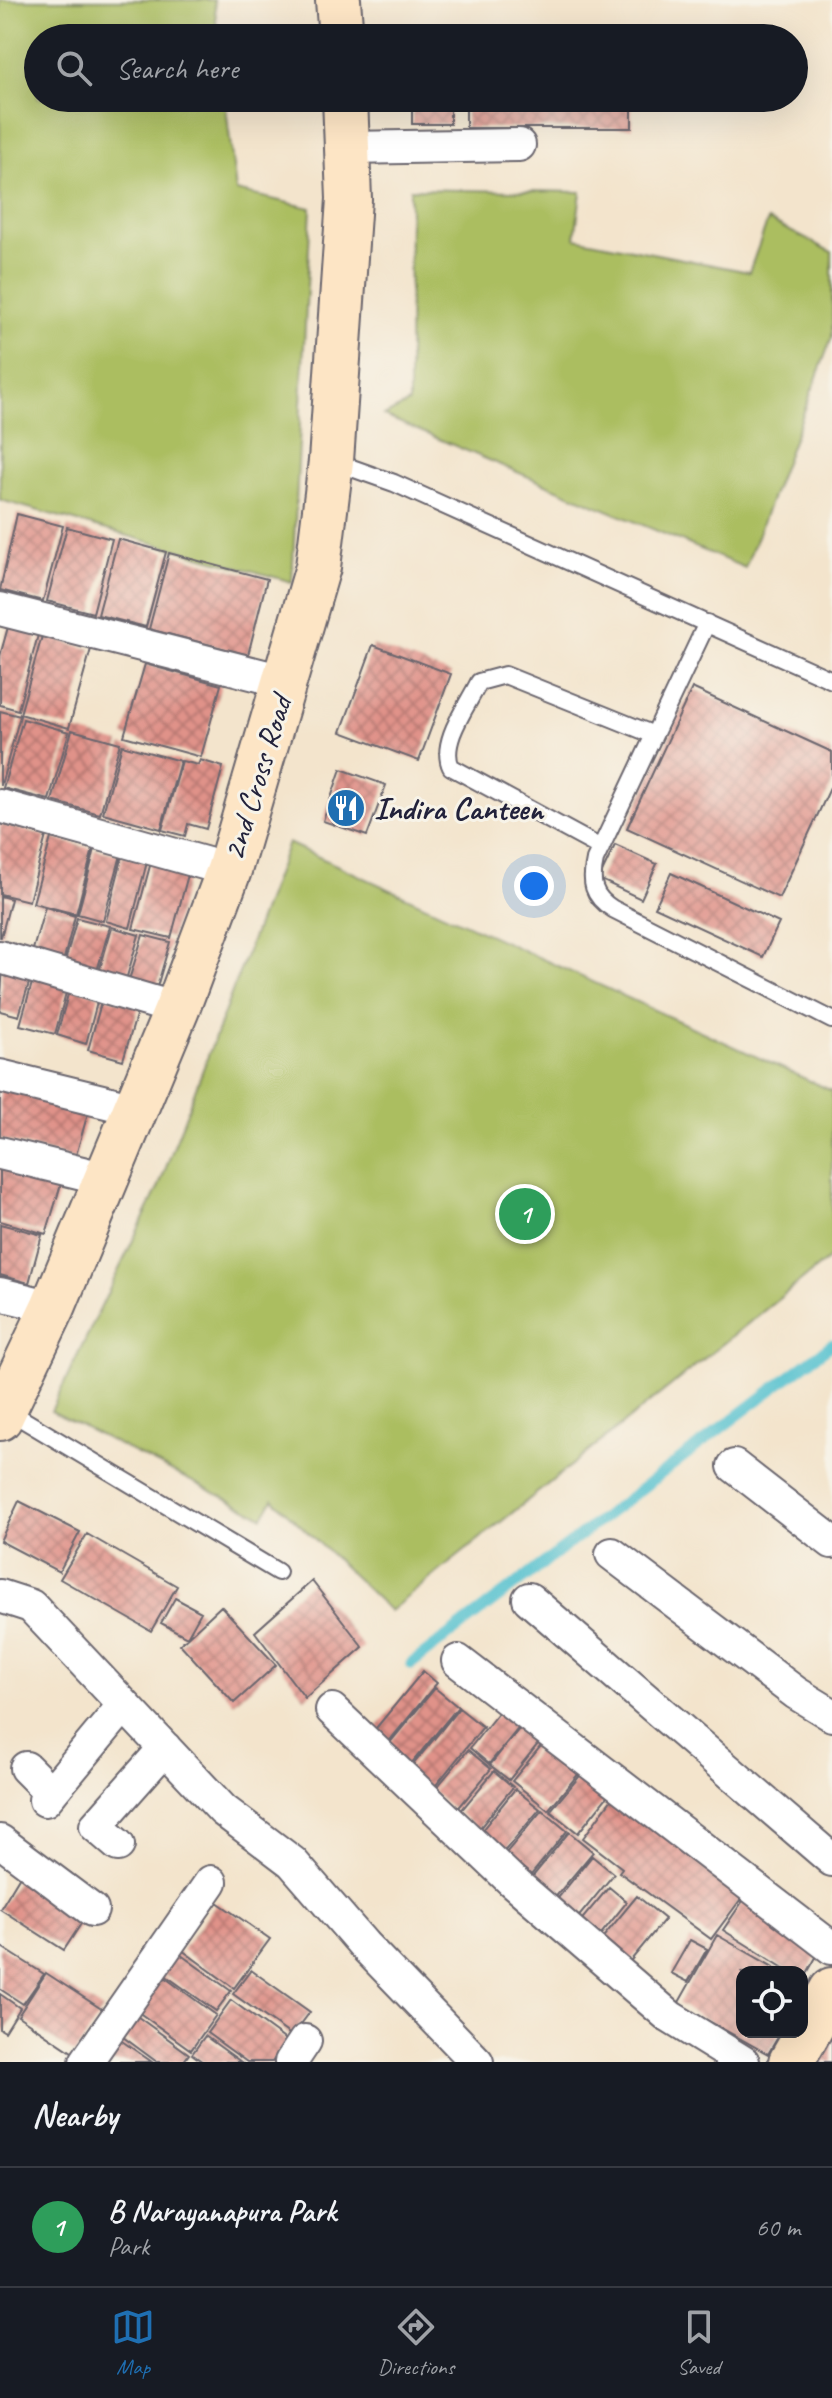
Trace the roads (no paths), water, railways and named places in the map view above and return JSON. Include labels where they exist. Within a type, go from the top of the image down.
[{"type":"street","points":[[338,0],[340,24]]},
{"type":"street","name":"2nd Cross Road","points":[[3,1414],[53,1307],[107,1179],[177,1009],[229,870],[287,682],[318,567],[331,461],[349,199],[346,112]]},
{"type":"street","points":[[348,148],[519,145]]},
{"type":"street","points":[[0,609],[287,682]]},
{"type":"street","points":[[0,806],[229,870]]},
{"type":"street","points":[[0,957],[177,1009]]},
{"type":"street","points":[[0,1076],[135,1109]]},
{"type":"street","points":[[0,1153],[107,1179]]},
{"type":"street","points":[[0,1294],[53,1307]]},
{"type":"street","points":[[734,1466],[832,1542]]},
{"type":"street","points":[[612,1554],[796,1693],[832,1715]]},
{"type":"street","points":[[0,1596],[31,1606],[223,1810],[292,1862],[364,1945],[477,2062]]},
{"type":"street","points":[[529,1599],[832,1860]]},
{"type":"street","points":[[458,1661],[832,1948]]},
{"type":"street","points":[[26,1768],[48,1797],[124,1705]]},
{"type":"street","points":[[332,1710],[511,1880],[670,2017],[743,2062]]},
{"type":"street","points":[[118,1845],[96,1826],[165,1748]]},
{"type":"street","points":[[0,1841],[92,1910]]},
{"type":"street","points":[[86,2062],[211,1882]]},
{"type":"street","points":[[791,2062],[832,1990]]},
{"type":"lane","points":[[331,461],[394,483],[832,680]]},
{"type":"lane","points":[[707,623],[601,848],[591,880],[599,900],[832,1020]]},
{"type":"lane","points":[[601,848],[451,767],[447,758],[448,745],[479,682],[505,675],[654,735]]},
{"type":"lane","points":[[3,1414],[278,1572]]},
{"type":"waterway","points":[[411,1664],[832,1344]]},
{"type":"place","name":"Indira Canteen","points":[[346,808]]},
{"type":"place","name":"B Narayanapura Park","points":[[525,1214]]}]
